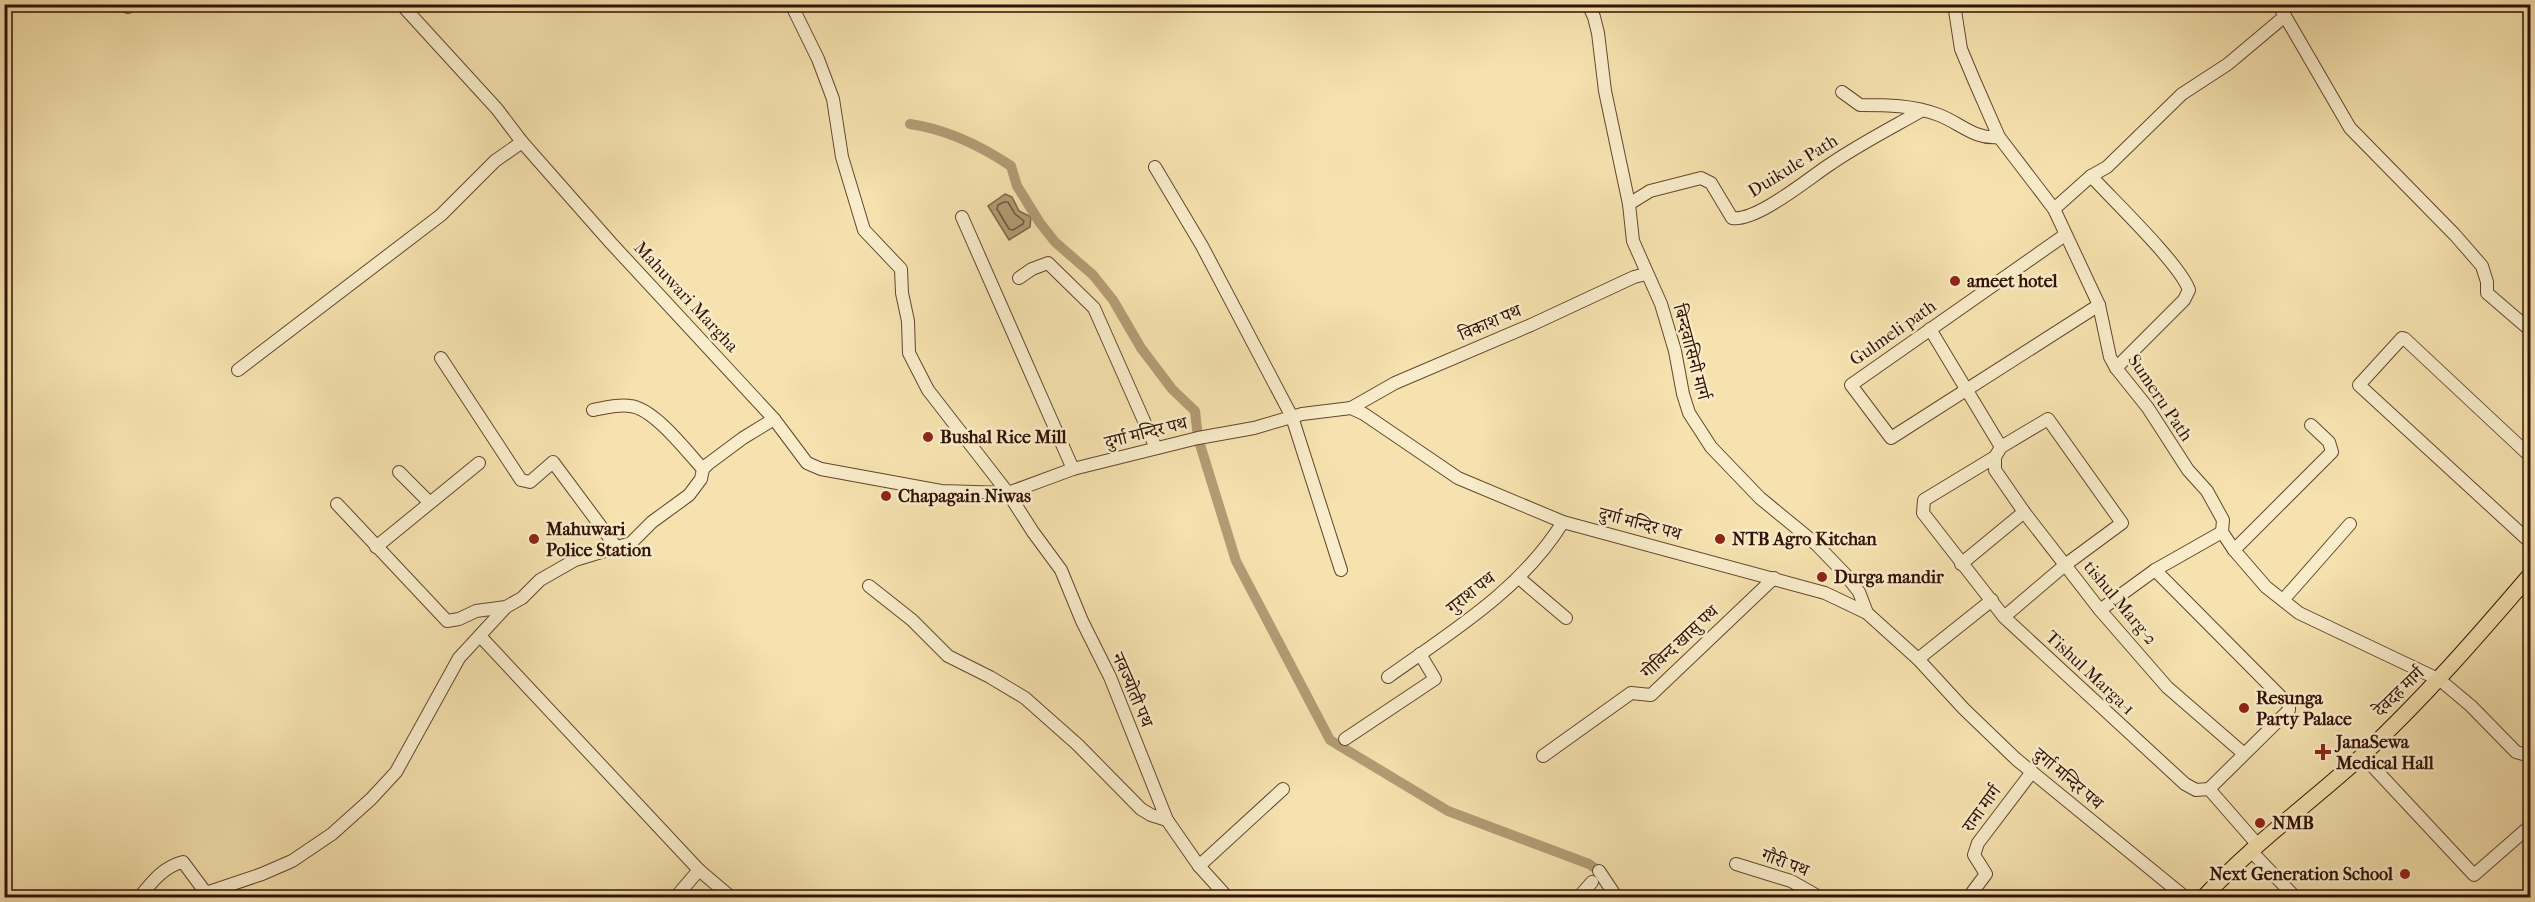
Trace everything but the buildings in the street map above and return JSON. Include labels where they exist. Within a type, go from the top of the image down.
[{"type":"main road","name":"देवदह मार्ग","points":[[2203,897],[2253,847],[2362,755],[2440,680],[2530,575]]},
{"type":"street","points":[[122,4],[128,7],[132,4]]},
{"type":"street","name":"Mahuwari Margha","points":[[401,4],[497,109],[522,142],[611,243],[774,419],[807,463],[821,469],[941,491],[1008,493]]},
{"type":"street","name":"नवज्योती पथ","points":[[791,4],[818,59],[832,99],[842,157],[864,230],[901,270],[902,293],[908,321],[909,353],[941,410],[955,422],[1008,493],[1065,577],[1082,621],[1117,696],[1167,820],[1199,866],[1228,897]]},
{"type":"street","name":"बिन्दवासिनी मार्ग","points":[[1587,4],[1594,17],[1598,33],[1605,91],[1629,204],[1633,241],[1661,304],[1675,351],[1689,413],[1711,447],[1760,498],[1816,544],[1845,574],[1859,592],[1867,613]]},
{"type":"street","name":"Sumeru Path","points":[[1954,4],[1961,49],[1999,137],[2054,209],[2099,305],[2108,347],[2116,368],[2148,408],[2188,470],[2207,491],[2223,520],[2222,532],[2234,550],[2266,587],[2299,613],[2440,680],[2478,712],[2516,752],[2530,756]]},
{"type":"street","points":[[2278,4],[2350,128],[2455,235],[2482,266],[2487,282],[2487,293],[2530,330]]},
{"type":"street","points":[[2054,209],[2091,176],[2107,167],[2182,94],[2228,64],[2285,16]]},
{"type":"street","points":[[1842,92],[1860,105],[1881,103],[1906,105],[1939,115],[1984,138],[1999,137]]},
{"type":"street","name":"Duikule Path","points":[[1629,204],[1650,191],[1701,178],[1711,183],[1732,218],[1740,219],[1782,198],[1833,162],[1921,111]]},
{"type":"street","points":[[237,370],[441,215],[495,161],[522,142]]},
{"type":"street","points":[[1155,167],[1202,246],[1292,417],[1341,570]]},
{"type":"street","points":[[2091,176],[2164,255],[2189,290],[2184,300],[2171,314],[2116,368]]},
{"type":"street","points":[[962,217],[1073,469]]},
{"type":"street","name":"Gulmeli path","points":[[2065,235],[1851,385],[1891,438],[1964,389],[2099,305]]},
{"type":"street","points":[[1019,278],[1032,269],[1048,263],[1094,308],[1156,448]]},
{"type":"street","name":"विकाश पथ","points":[[1351,408],[1395,383],[1531,325],[1634,277],[1646,274]]},
{"type":"street","name":"tishul Marg-2","points":[[1930,329],[1998,452],[1995,470],[2024,512],[2100,610],[2167,687],[2243,753]]},
{"type":"street","points":[[2530,456],[2405,339],[2402,338],[2359,385],[2530,542]]},
{"type":"street","points":[[441,358],[521,480],[530,482],[553,462],[617,548]]},
{"type":"street","points":[[593,410],[630,406],[641,409],[672,435],[703,469]]},
{"type":"street","name":"दुर्गा मन्दिर पथ","points":[[1008,493],[1073,469],[1156,448],[1254,428],[1292,417],[1351,408],[1364,414],[1458,478],[1563,522],[1825,593],[1867,613],[1918,659],[1985,730],[2032,772],[2186,897]]},
{"type":"street","points":[[1998,452],[2048,418],[2122,524],[2065,565],[2004,617]]},
{"type":"street","points":[[139,897],[173,864],[183,862],[207,895],[292,861],[332,834],[371,799],[396,772],[459,658],[506,607],[522,598],[540,580],[575,560],[631,543],[652,522],[689,495],[701,479],[703,469],[743,438],[774,419]]},
{"type":"street","points":[[2234,550],[2332,452],[2329,442],[2311,425]]},
{"type":"street","name":"Tishul Marga-1","points":[[1998,452],[1924,500],[1923,513],[2004,617],[2185,784],[2196,790],[2209,789]]},
{"type":"street","points":[[376,547],[479,463]]},
{"type":"street","points":[[399,472],[429,502]]},
{"type":"street","points":[[337,504],[447,621],[459,619],[476,611],[506,607]]},
{"type":"street","points":[[1961,564],[2024,512]]},
{"type":"street","name":"गुराश पथ","points":[[1388,677],[1492,602],[1519,578],[1553,538],[1563,522]]},
{"type":"street","points":[[2284,599],[2350,524]]},
{"type":"street","points":[[2100,610],[2155,570],[2222,532]]},
{"type":"street","points":[[2155,570],[2289,705],[2289,710],[2209,789],[2253,847],[2296,897]]},
{"type":"street","points":[[1519,578],[1566,618]]},
{"type":"street","name":"गोविन्द खासु पथ","points":[[1543,756],[1631,693],[1652,695],[1774,578]]},
{"type":"street","points":[[869,586],[912,620],[948,656],[990,676],[1025,698],[1078,745],[1141,809],[1167,820]]},
{"type":"street","points":[[1918,659],[1992,600]]},
{"type":"street","points":[[480,636],[699,870],[732,897]]},
{"type":"street","points":[[1345,739],[1435,678],[1420,654]]},
{"type":"street","points":[[2362,755],[2474,875],[2530,826]]},
{"type":"street","name":"राना मार्ग","points":[[1968,897],[1986,874],[1974,855],[1978,843],[2032,772]]},
{"type":"street","points":[[1199,866],[1283,789]]},
{"type":"street","name":"गौरी पथ","points":[[1736,864],[1791,881],[1821,897]]},
{"type":"street","points":[[675,897],[699,870]]},
{"type":"street","points":[[1599,871],[1617,897]]},
{"type":"street","points":[[1578,897],[1592,882]]},
{"type":"water","points":[[1005,194],[1012,197],[1019,211],[1031,217],[1030,227],[1009,240],[988,206]]},
{"type":"waterway","points":[[910,124],[962,139],[1011,166],[1017,186],[1040,223],[1055,242],[1093,275],[1113,300],[1141,348],[1172,389],[1195,411],[1198,438],[1236,561],[1330,740],[1448,811],[1589,864],[1599,871]]},
{"type":"place","name":"ameet hotel","points":[[1955,281]]},
{"type":"place","name":"Bushal Rice Mill","points":[[928,437]]},
{"type":"place","name":"Chapagain Niwas","points":[[886,496]]},
{"type":"place","name":"Mahuwari Police Station","points":[[534,539]]},
{"type":"place","name":"NTB Agro Kitchan","points":[[1720,539]]},
{"type":"place","name":"Durga mandir","points":[[1822,577]]},
{"type":"place","name":"Resunga Party Palace","points":[[2244,708]]},
{"type":"place","name":"JanaSewa Medical Hall","points":[[2323,752]]},
{"type":"place","name":"NMB","points":[[2260,823]]},
{"type":"place","name":"Next Generation School","points":[[2405,874]]}]
